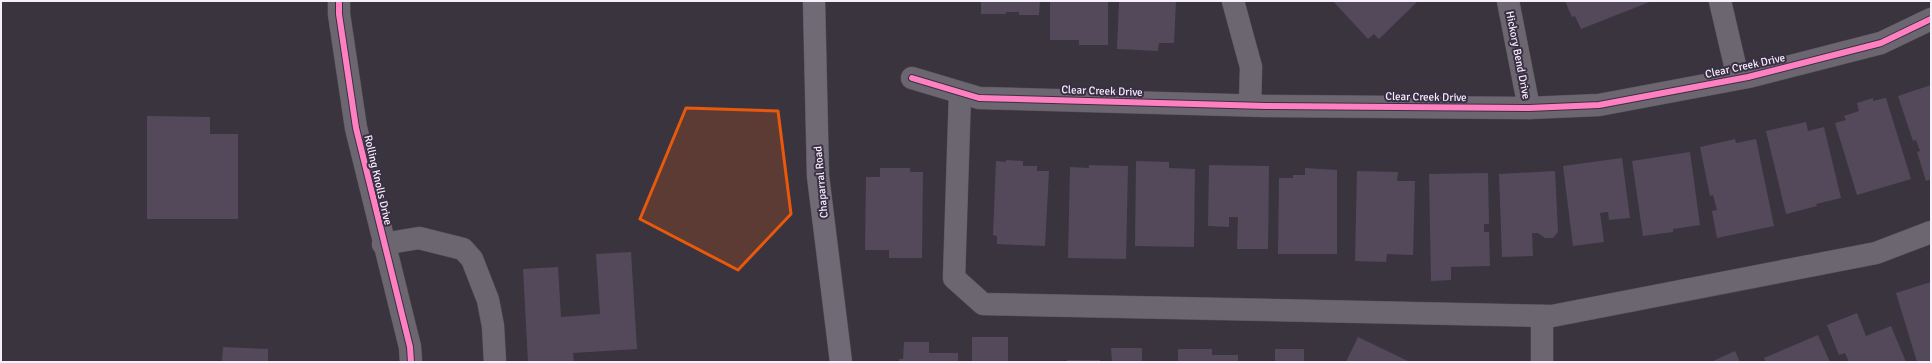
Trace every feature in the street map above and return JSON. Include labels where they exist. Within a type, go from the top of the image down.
[{"type":"main road","name":"Chaparral Road","points":[[814,1],[818,176],[841,362]]},
{"type":"street","name":"Rolling Knolls Drive","points":[[339,1],[339,14],[356,128],[410,347],[411,362]]},
{"type":"street","points":[[1233,1],[1251,67],[1250,105]]},
{"type":"street","name":"Hickory Bend Drive","points":[[1508,1],[1529,108]]},
{"type":"street","points":[[1720,1],[1738,78]]},
{"type":"street","name":"Clear Creek Drive","points":[[912,78],[979,98],[1250,105],[1529,108],[1599,105],[1738,78],[1881,43],[1931,20]]},
{"type":"street","points":[[960,92],[954,278],[983,304],[1552,316],[1876,253],[1931,232]]},
{"type":"street","points":[[384,244],[419,238],[463,249],[472,259],[488,300],[493,326],[495,362]]},
{"type":"street","points":[[1542,316],[1542,362]]},
{"type":"highlighted area","points":[[686,108],[778,111],[791,214],[738,270],[640,219]]},
{"type":"building","points":[[981,1],[1040,1],[1039,15],[1019,15],[1019,12],[1006,12],[1006,14],[981,14]]},
{"type":"building","points":[[1050,1],[1108,1],[1108,45],[1079,45],[1079,40],[1050,40]]},
{"type":"building","points":[[1119,1],[1176,1],[1174,43],[1159,43],[1158,51],[1117,49]]},
{"type":"building","points":[[1333,1],[1418,1],[1379,39],[1374,34],[1368,39]]},
{"type":"building","points":[[1565,1],[1652,1],[1581,29],[1575,16],[1572,17]]},
{"type":"building","points":[[1931,85],[1931,179],[1926,181],[1917,152],[1920,151],[1916,140],[1913,141],[1898,96]]},
{"type":"building","points":[[1873,98],[1873,101],[1886,98],[1911,179],[1857,195],[1835,123],[1846,120],[1844,116],[1859,111],[1857,103]]},
{"type":"building","points":[[147,116],[210,117],[210,134],[238,134],[238,219],[147,219]]},
{"type":"building","points":[[1806,122],[1808,131],[1824,127],[1841,198],[1816,204],[1817,206],[1786,214],[1766,131]]},
{"type":"building","points":[[1735,139],[1736,143],[1756,139],[1774,226],[1717,238],[1712,211],[1717,210],[1713,195],[1710,196],[1700,147]]},
{"type":"building","points":[[1690,152],[1700,225],[1673,229],[1673,232],[1643,236],[1632,161]]},
{"type":"building","points":[[1622,158],[1630,218],[1609,220],[1608,212],[1600,213],[1604,242],[1573,246],[1563,166]]},
{"type":"building","points":[[1006,160],[1023,161],[1023,166],[1037,166],[1037,171],[1049,171],[1045,246],[997,244],[997,236],[993,235],[996,161],[1006,162]]},
{"type":"building","points":[[1136,161],[1169,162],[1169,168],[1195,169],[1194,247],[1135,246]]},
{"type":"building","points":[[1089,165],[1128,166],[1126,259],[1068,258],[1070,167],[1089,168]]},
{"type":"building","points":[[1209,165],[1269,166],[1268,249],[1237,249],[1238,217],[1229,217],[1229,227],[1208,226]]},
{"type":"building","points":[[880,168],[910,168],[910,172],[923,172],[922,258],[889,258],[889,250],[865,250],[866,177],[880,177]]},
{"type":"building","points":[[1305,168],[1337,170],[1337,254],[1278,254],[1279,178],[1293,178],[1293,175],[1305,175]]},
{"type":"building","points":[[1357,171],[1398,172],[1397,181],[1415,181],[1413,255],[1387,254],[1386,262],[1355,261]]},
{"type":"building","points":[[1555,171],[1558,232],[1553,238],[1545,238],[1538,233],[1532,233],[1533,256],[1502,257],[1499,174]]},
{"type":"building","points":[[1488,173],[1489,224],[1484,224],[1484,232],[1489,232],[1490,266],[1451,267],[1451,280],[1431,281],[1429,174]]},
{"type":"building","points":[[631,252],[637,349],[573,353],[574,362],[528,362],[523,269],[558,267],[561,317],[600,314],[596,254]]},
{"type":"building","points":[[1931,282],[1931,362],[1917,362],[1896,293]]},
{"type":"building","points":[[1857,313],[1866,336],[1891,326],[1906,362],[1849,362],[1845,353],[1839,355],[1827,325]]},
{"type":"building","points":[[1818,335],[1830,362],[1766,362],[1764,358]]},
{"type":"building","points":[[972,337],[1008,337],[1008,362],[972,362]]},
{"type":"building","points":[[1358,337],[1410,362],[1346,362]]},
{"type":"building","points":[[904,342],[929,342],[929,353],[958,353],[958,362],[899,362],[899,359],[903,359]]},
{"type":"building","points":[[223,347],[268,349],[268,362],[222,362]]},
{"type":"building","points":[[1111,348],[1142,348],[1142,362],[1112,362]]},
{"type":"building","points":[[1178,349],[1212,349],[1212,355],[1238,355],[1238,362],[1178,362]]},
{"type":"building","points":[[1275,349],[1304,349],[1304,362],[1275,362]]},
{"type":"building","points":[[1735,351],[1740,362],[1711,362]]},
{"type":"building","points":[[1067,360],[1100,360],[1100,362],[1067,362]]},
{"type":"cycle path","points":[[339,1],[339,14],[356,128],[410,347],[411,362]]},
{"type":"cycle path","points":[[912,78],[979,98],[1266,106],[1529,108],[1599,105],[1748,77],[1881,43],[1931,19]]}]
